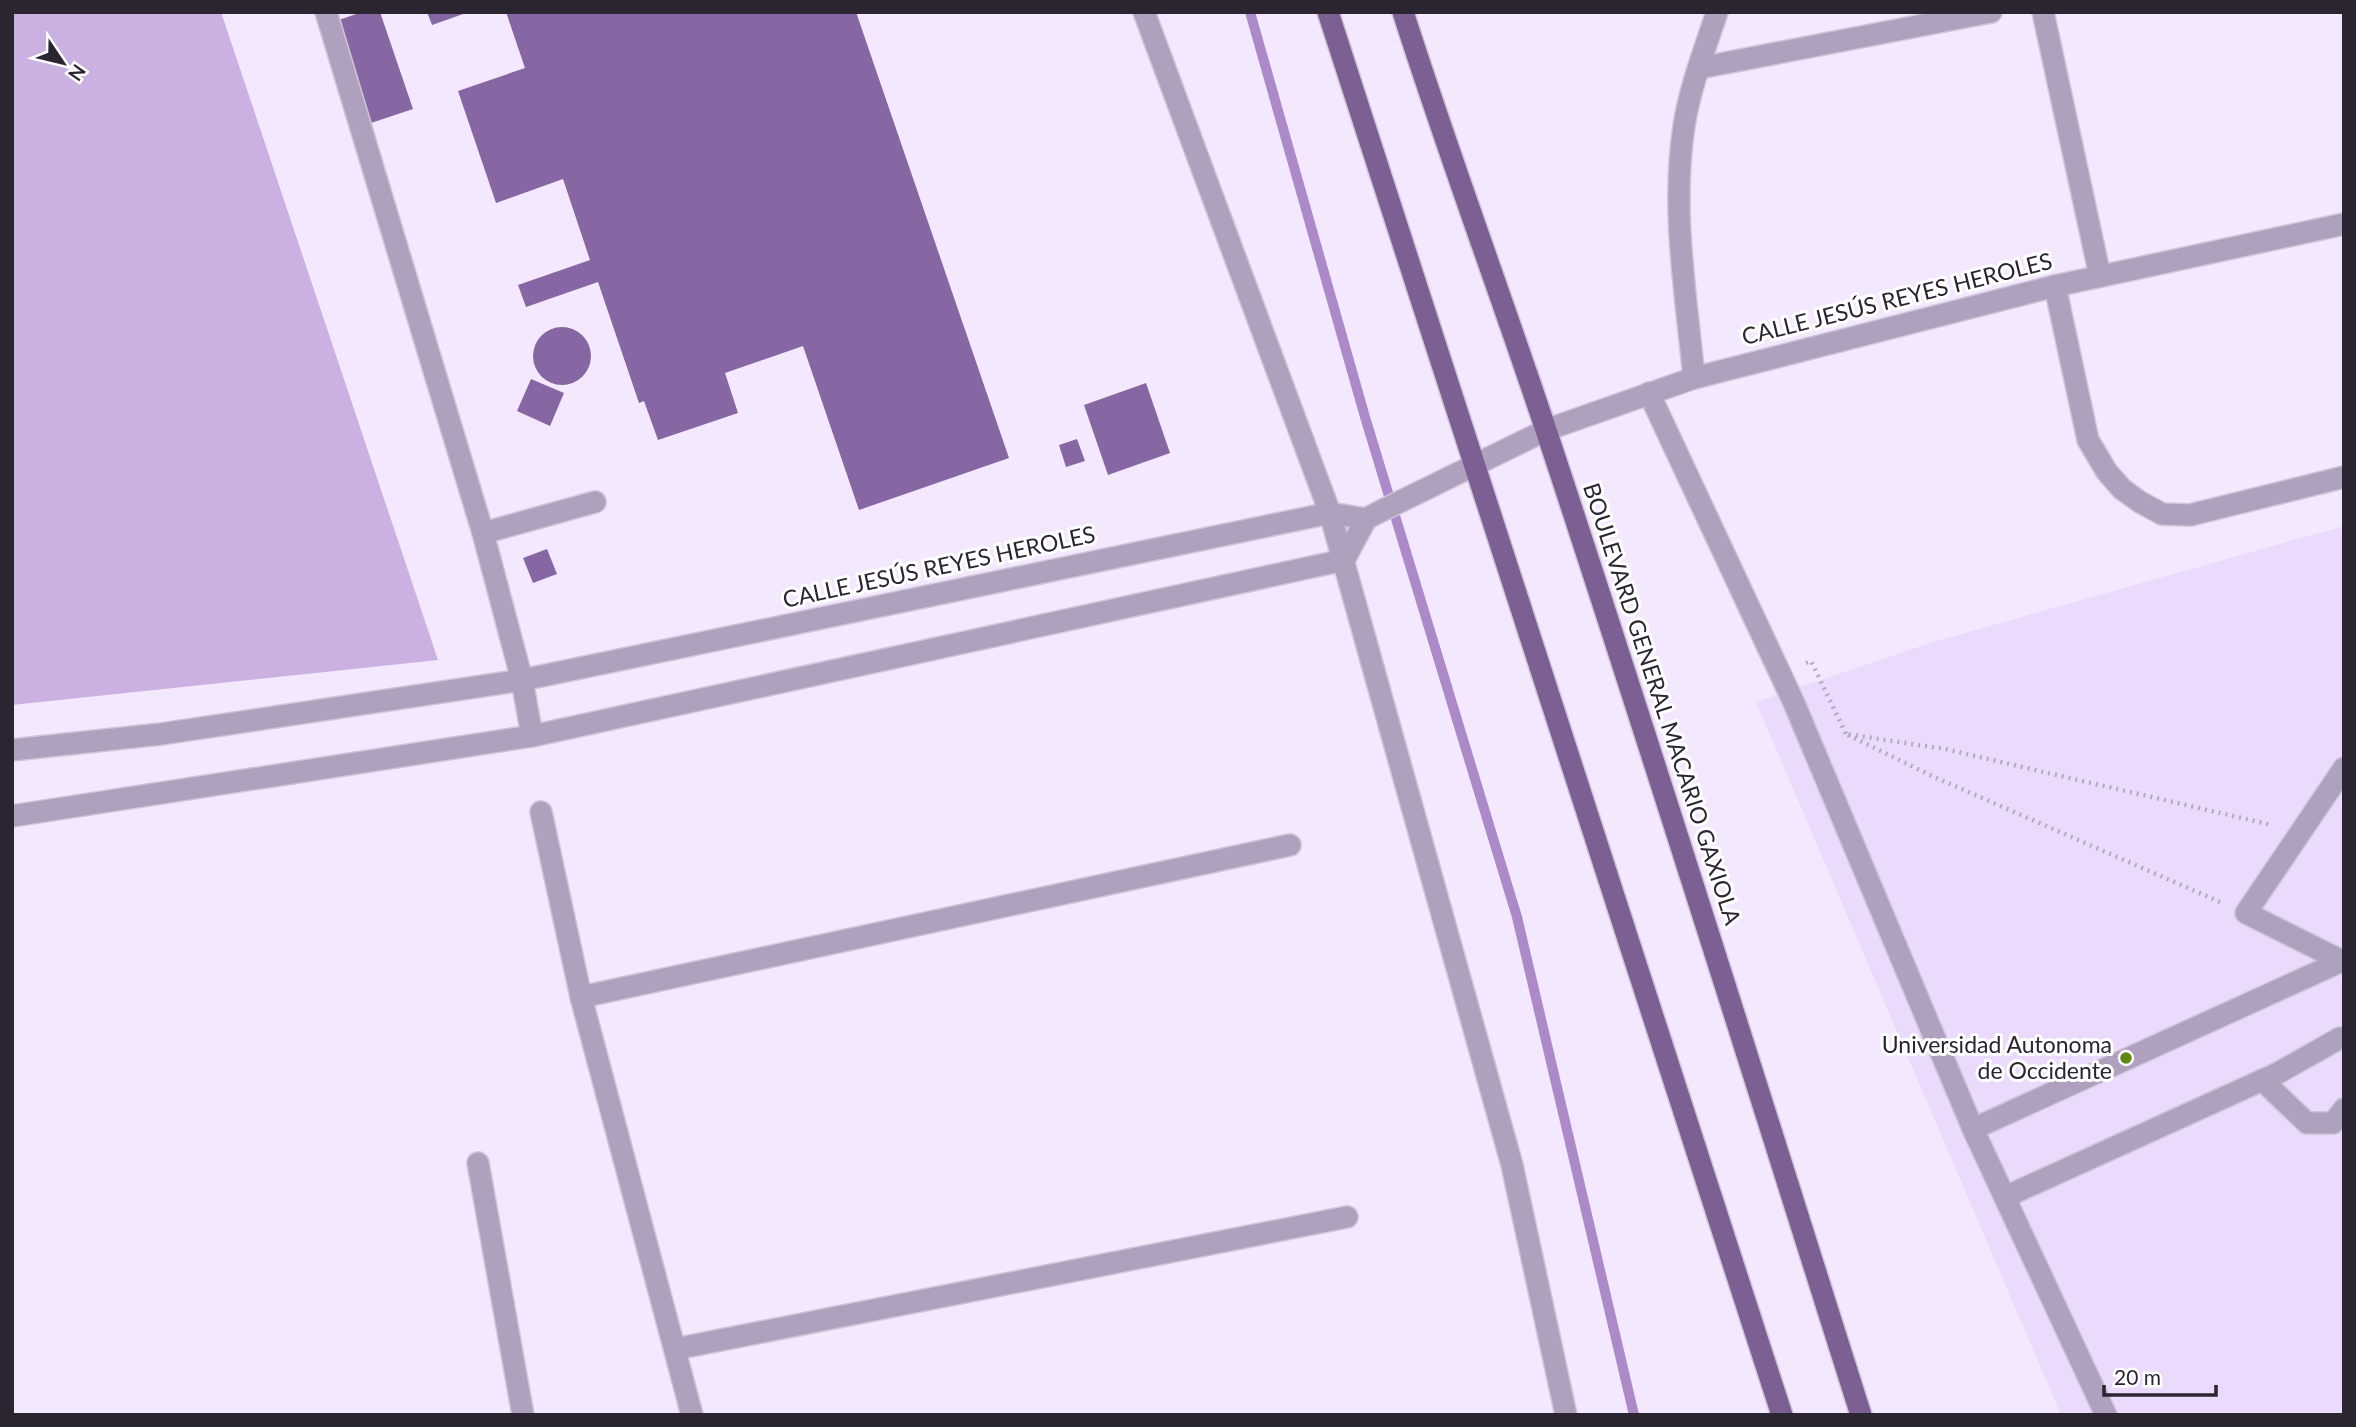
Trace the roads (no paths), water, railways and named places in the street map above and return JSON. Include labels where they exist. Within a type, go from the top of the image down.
[{"type":"main road","points":[[1328,12],[1782,1415]]},
{"type":"main road","name":"BOULEVARD GENERAL MACARIO GAXIOLA","points":[[1403,12],[1444,140],[1546,430],[1861,1415]]},
{"type":"street","points":[[326,12],[482,533],[522,680],[532,736]]},
{"type":"street","points":[[1144,12],[1330,513],[1344,559],[1512,1165],[1566,1415]]},
{"type":"street","points":[[1694,378],[1677,210],[1684,126],[1717,12]]},
{"type":"street","points":[[1699,68],[1991,12]]},
{"type":"street","points":[[2043,12],[2100,276]]},
{"type":"street","name":"CALLE JESÚS REYES HEROLES","points":[[12,750],[161,734],[522,680],[1330,513],[1371,516],[1546,430],[1694,378],[2055,286],[2344,224]]},
{"type":"street","points":[[2055,286],[2088,440],[2107,472],[2122,489],[2140,502],[2162,514],[2190,515],[2344,477]]},
{"type":"street","points":[[1649,393],[1794,704],[1973,1129],[2106,1415]]},
{"type":"street","points":[[482,533],[595,502]]},
{"type":"street","points":[[12,816],[532,736],[1344,559],[1371,516]]},
{"type":"street","points":[[2343,962],[2246,913],[2344,768]]},
{"type":"street","points":[[541,812],[581,997],[692,1415]]},
{"type":"street","points":[[581,997],[1290,845]]},
{"type":"street","points":[[1973,1129],[2343,962]]},
{"type":"street","points":[[2005,1197],[2262,1080],[2344,1038]]},
{"type":"street","points":[[2262,1080],[2307,1124],[2333,1123],[2344,1109]]},
{"type":"street","points":[[478,1163],[523,1415]]},
{"type":"street","points":[[675,1349],[1347,1217]]},
{"type":"waterway","points":[[1250,12],[1365,417],[1517,917],[1634,1415]]},
{"type":"place","name":"Universidad Autonoma de Occidente","points":[[2126,1058]]}]
